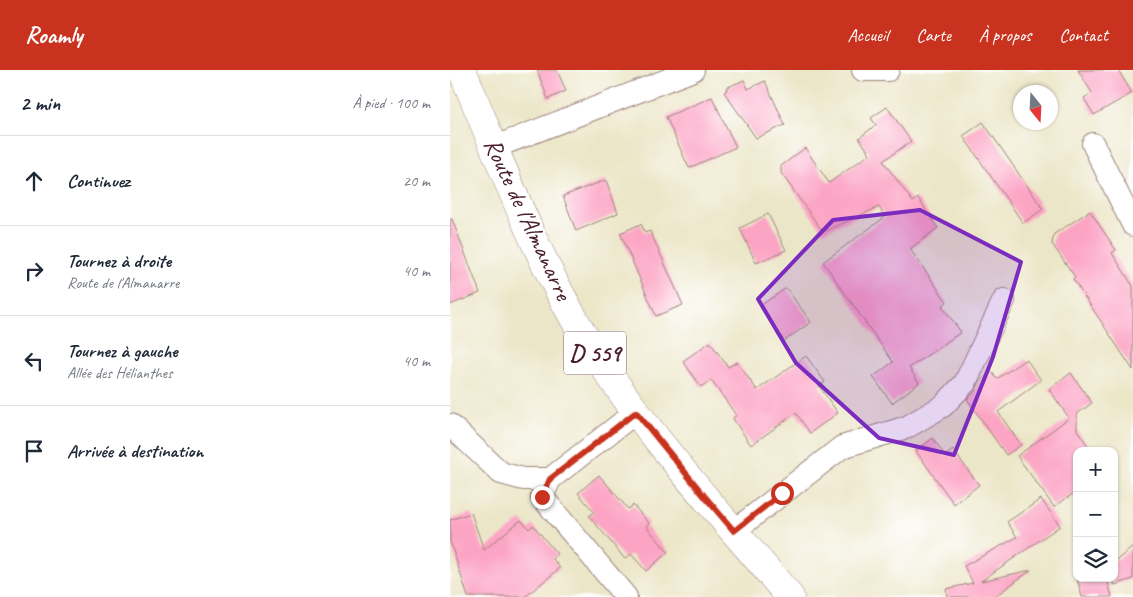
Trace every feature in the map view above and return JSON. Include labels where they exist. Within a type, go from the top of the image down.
[{"type":"main road","name":"Route de l'Almanarre","points":[[462,70],[535,240],[562,297],[600,360],[636,412],[790,597]]},
{"type":"street","points":[[495,147],[693,70]]},
{"type":"street","points":[[863,70],[888,70]]},
{"type":"street","points":[[1093,144],[1133,225]]},
{"type":"street","points":[[734,531],[842,447],[907,427],[943,406],[965,383],[1004,300]]},
{"type":"street","points":[[626,597],[542,497],[550,479],[636,412]]},
{"type":"street","points":[[450,425],[501,473],[523,479],[550,479]]},
{"type":"highlighted area","points":[[920,210],[1021,262],[993,357],[954,455],[879,438],[796,363],[758,299],[833,220]]},
{"type":"building","points":[[537,70],[557,70],[566,91],[548,99]]},
{"type":"building","points":[[1078,70],[1118,70],[1132,93],[1094,115],[1084,98],[1092,93]]},
{"type":"building","points":[[744,80],[748,89],[765,81],[785,125],[756,138],[724,92],[727,90],[726,88]]},
{"type":"building","points":[[712,97],[736,147],[689,168],[666,117]]},
{"type":"building","points":[[887,107],[911,141],[883,161],[913,202],[918,198],[938,228],[910,249],[947,302],[942,306],[961,332],[909,368],[919,383],[892,403],[873,377],[893,362],[823,262],[885,217],[879,207],[823,232],[781,173],[781,166],[805,148],[829,183],[870,154],[859,138],[876,125],[871,118]]},
{"type":"building","points":[[983,122],[1043,209],[1023,223],[963,136]]},
{"type":"building","points":[[606,180],[618,213],[576,231],[563,196]]},
{"type":"building","points":[[1090,211],[1116,250],[1112,253],[1133,286],[1133,370],[1073,279],[1075,277],[1052,244],[1054,234]]},
{"type":"building","points":[[768,214],[786,250],[756,263],[740,228]]},
{"type":"building","points":[[450,219],[452,219],[480,293],[450,305]]},
{"type":"building","points":[[641,224],[645,233],[650,231],[683,305],[656,316],[620,233]]},
{"type":"building","points":[[786,288],[811,322],[784,341],[760,306]]},
{"type":"building","points":[[710,342],[728,367],[737,362],[757,390],[806,356],[825,382],[819,386],[838,413],[810,433],[796,413],[751,445],[733,419],[736,415],[711,380],[701,387],[683,361]]},
{"type":"building","points":[[1026,359],[1041,380],[998,412],[1021,445],[1006,455],[967,399],[975,392],[980,381],[992,372],[997,379]]},
{"type":"building","points":[[1071,373],[1092,403],[1077,414],[1077,430],[1089,447],[1073,447],[1073,494],[1054,507],[1017,456],[1069,418],[1049,389]]},
{"type":"building","points":[[933,438],[945,456],[953,450],[979,485],[954,504],[916,451]]},
{"type":"building","points":[[599,475],[628,509],[633,505],[649,523],[646,526],[668,552],[646,571],[631,554],[625,559],[589,516],[594,512],[578,493]]},
{"type":"building","points":[[1041,499],[1060,526],[981,581],[1031,570],[994,597],[947,597],[946,589],[973,583],[964,566],[1017,537],[1007,522]]},
{"type":"building","points":[[471,513],[484,550],[521,520],[529,529],[533,525],[557,554],[553,559],[560,568],[525,597],[468,597],[450,541],[450,520]]},
{"type":"building","points":[[1133,547],[1133,579],[1114,585],[1114,582],[1118,582],[1118,559]]},
{"type":"building","points":[[1078,582],[1108,582],[1112,597],[1082,597]]},
{"type":"route","points":[[542,497],[550,479],[636,412],[734,531],[782,493]]}]
